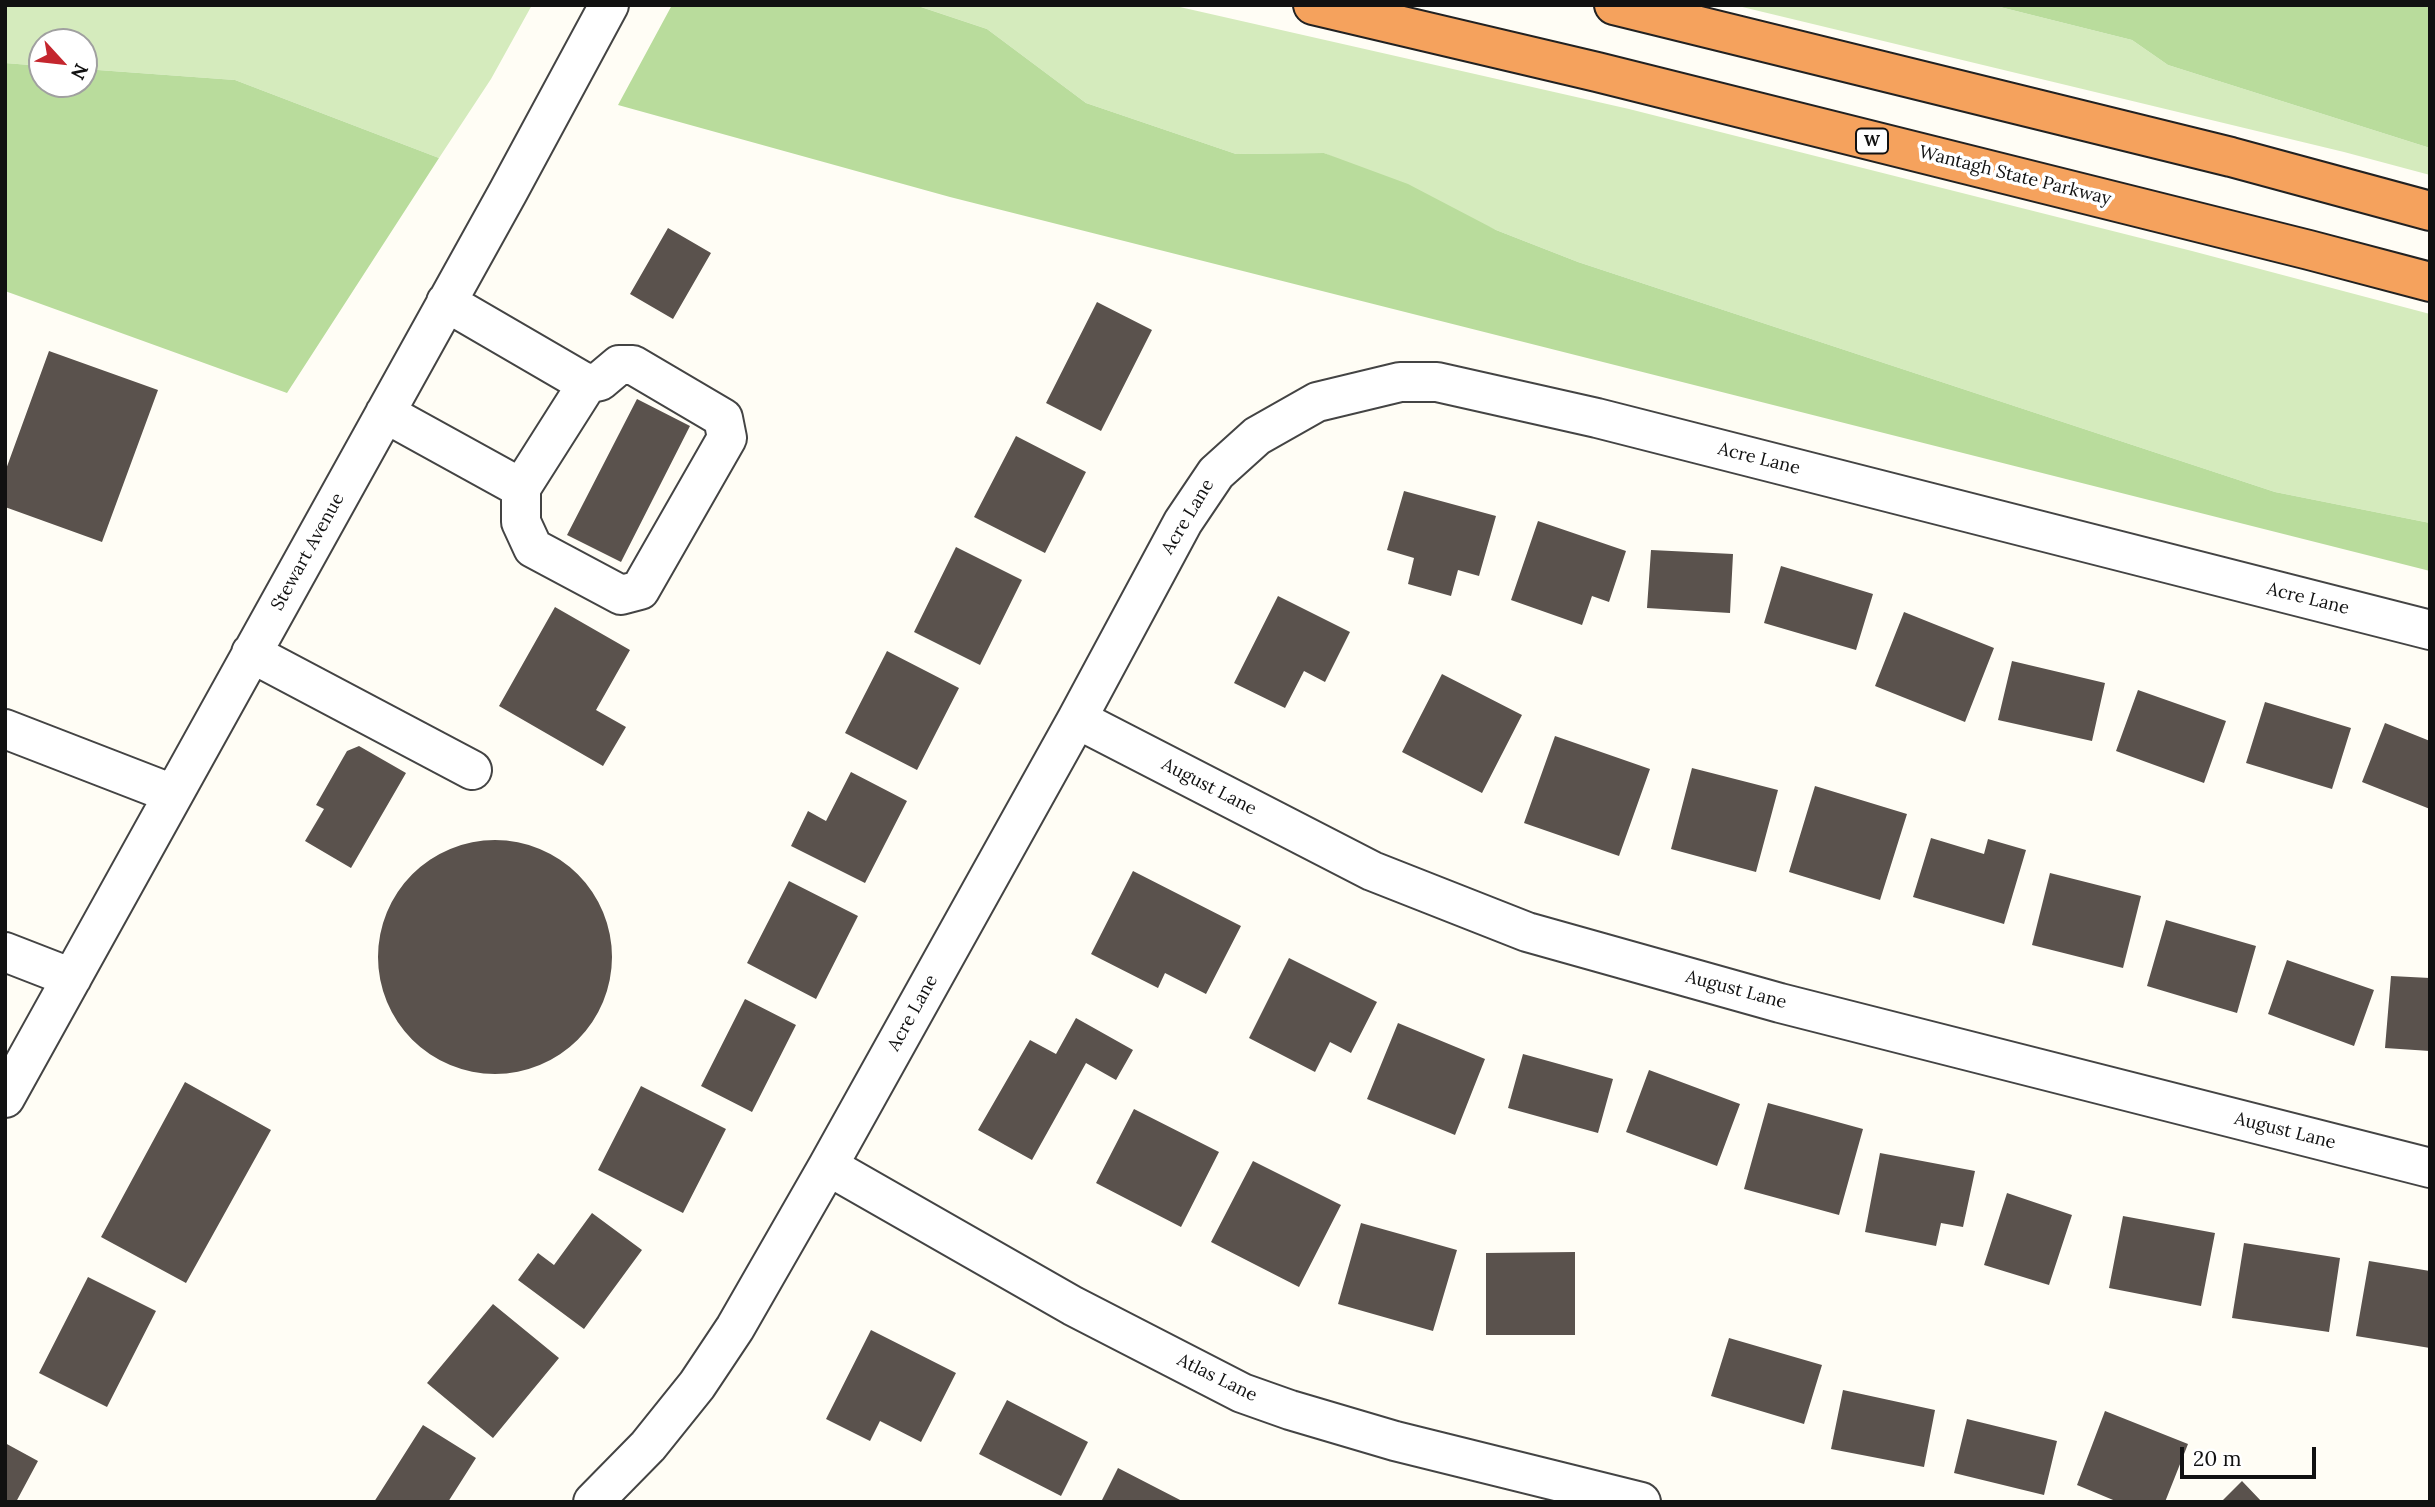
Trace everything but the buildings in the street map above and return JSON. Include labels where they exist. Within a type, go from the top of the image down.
[{"type":"highway","name":"Wantagh State Parkway","points":[[1313,5],[1611,75],[2430,282]]},
{"type":"highway","points":[[1614,5],[2231,157],[2430,211]]},
{"type":"street","name":"Stewart Avenue","points":[[5,1098],[608,5]]},
{"type":"street","points":[[446,302],[587,384],[600,381],[619,365],[633,365],[723,418],[727,438],[640,590],[621,595],[533,548],[521,522],[521,488],[587,384]]},
{"type":"street","name":"Acre Lane","points":[[593,1502],[648,1446],[697,1385],[735,1328],[1077,719],[1183,522],[1216,473],[1257,436],[1317,402],[1400,382],[1437,382],[1597,418],[2430,630]]},
{"type":"street","points":[[385,413],[521,488]]},
{"type":"street","points":[[251,653],[472,770]]},
{"type":"street","name":"August Lane","points":[[1077,719],[1371,871],[1527,932],[1780,1003],[2430,1168]]},
{"type":"street","points":[[5,729],[173,794]]},
{"type":"street","points":[[5,953],[72,978]]},
{"type":"street","name":"Atlas Lane","points":[[828,1166],[1073,1306],[1242,1393],[1395,1441],[1641,1502]]},
{"type":"green space","points":[[5,5],[532,5],[491,79],[439,158],[235,80],[98,70],[98,28],[28,28],[28,65],[5,63]]},
{"type":"green space","points":[[672,5],[915,5],[987,29],[1086,103],[1236,154],[1324,153],[1408,184],[1496,230],[1578,262],[2275,492],[2430,523],[2430,571],[950,197],[618,105]]},
{"type":"green space","points":[[915,5],[1171,5],[1629,109],[2430,314],[2430,523],[2275,492],[1578,262],[1496,230],[1324,153],[1236,154],[1086,103],[987,29]]},
{"type":"green space","points":[[1734,5],[1992,5],[2132,40],[2168,65],[2430,148],[2430,175],[2344,152]]},
{"type":"green space","points":[[1992,5],[2430,5],[2430,148],[2168,65],[2132,40]]},
{"type":"green space","points":[[5,63],[28,65],[28,98],[98,98],[98,70],[235,80],[439,158],[287,393],[5,291]]}]
